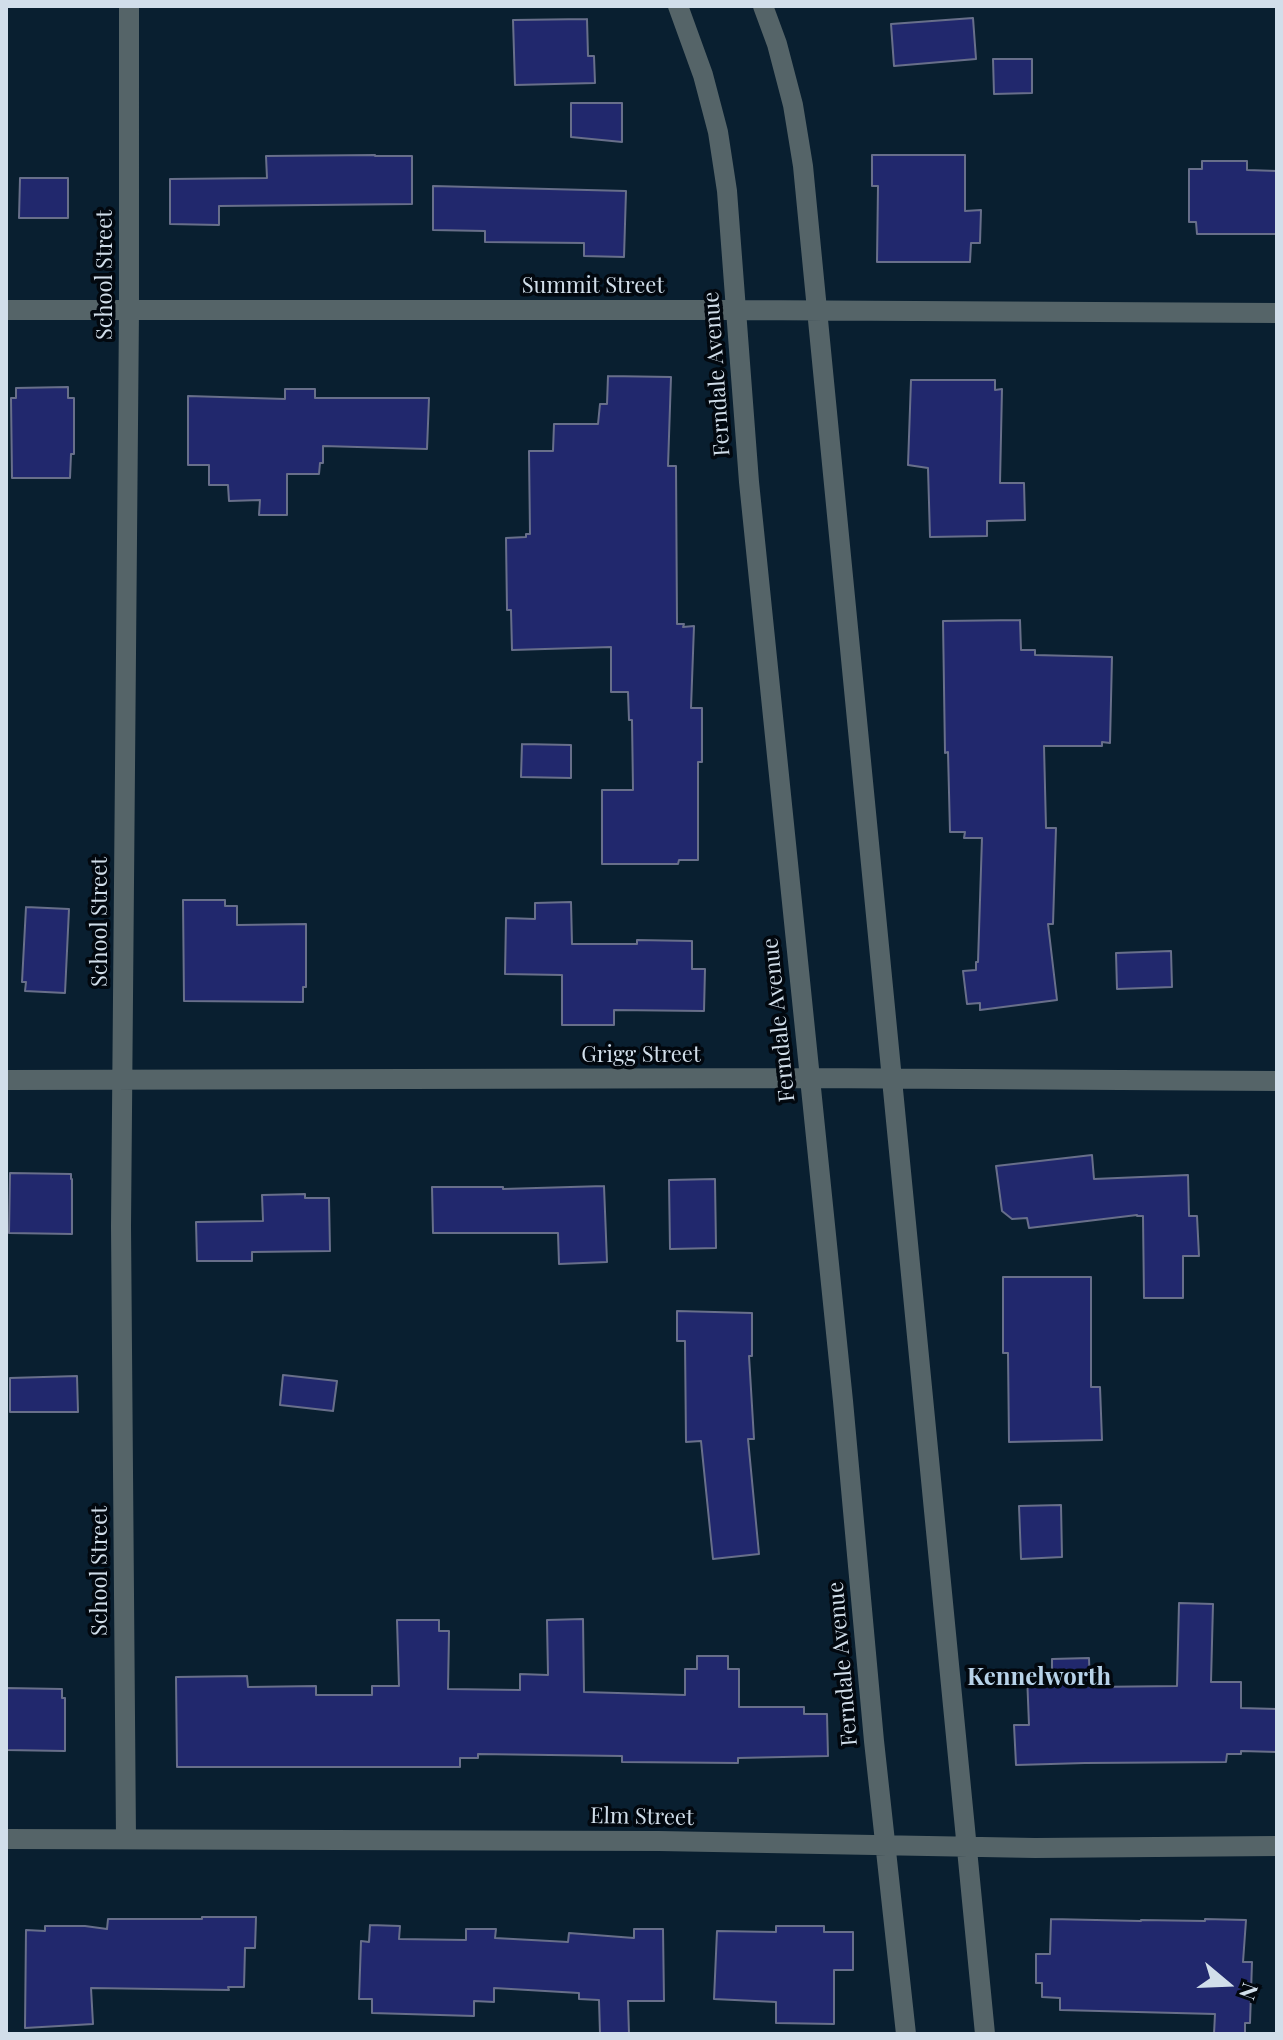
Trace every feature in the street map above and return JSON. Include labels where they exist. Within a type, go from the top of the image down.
[{"type":"street","name":"School Street","points":[[126,1839],[121,1226],[129,6]]},
{"type":"street","name":"Ferndale Avenue","points":[[678,6],[703,75],[718,132],[727,191],[752,514],[906,2034]]},
{"type":"street","points":[[763,6],[793,105],[803,166],[985,2034]]},
{"type":"street","name":"Summit Street","points":[[6,310],[1277,313]]},
{"type":"street","name":"Grigg Street","points":[[6,1080],[809,1078],[1277,1081]]},
{"type":"street","name":"Elm Street","points":[[6,1839],[1277,1846]]},
{"type":"building","points":[[973,18],[976,59],[894,66],[891,24]]},
{"type":"building","points":[[587,19],[588,56],[594,56],[595,83],[515,85],[513,20]]},
{"type":"building","points":[[993,59],[1032,59],[1032,93],[994,94]]},
{"type":"building","points":[[571,103],[622,103],[622,142],[571,137]]},
{"type":"building","points":[[872,155],[965,155],[965,211],[981,210],[980,243],[971,243],[970,262],[877,262],[878,186],[872,186]]},
{"type":"building","points":[[266,156],[412,156],[412,204],[219,206],[219,225],[170,224],[170,179],[267,178]]},
{"type":"building","points":[[1202,161],[1247,161],[1247,170],[1277,171],[1277,234],[1197,234],[1196,222],[1189,222],[1189,169],[1202,169]]},
{"type":"building","points":[[20,178],[68,178],[68,218],[19,218]]},
{"type":"building","points":[[433,186],[626,191],[624,257],[584,256],[584,243],[485,242],[485,231],[433,230]]},
{"type":"building","points":[[608,376],[671,377],[668,466],[676,466],[677,624],[694,626],[691,708],[702,708],[702,762],[698,762],[698,860],[679,860],[678,864],[602,864],[602,790],[633,790],[632,720],[629,720],[628,692],[611,692],[611,647],[512,650],[511,610],[507,610],[506,538],[530,534],[529,451],[553,451],[554,424],[598,424],[600,404],[607,404]]},
{"type":"building","points":[[911,380],[995,380],[995,390],[1002,389],[1000,483],[1024,483],[1025,520],[987,521],[987,536],[930,537],[928,468],[908,465]]},
{"type":"building","points":[[68,387],[68,398],[74,398],[74,454],[71,454],[70,478],[12,478],[11,398],[16,398],[16,388]]},
{"type":"building","points":[[285,389],[315,389],[315,398],[429,398],[427,449],[323,446],[323,463],[320,463],[319,474],[287,474],[287,515],[259,515],[260,500],[229,501],[228,485],[209,485],[209,465],[188,465],[188,396],[285,399]]},
{"type":"building","points":[[1020,620],[1021,650],[1035,650],[1035,655],[1112,657],[1110,743],[1102,742],[1102,746],[1044,746],[1046,828],[1056,828],[1053,924],[1048,924],[1057,1000],[980,1010],[980,1003],[967,1004],[963,971],[976,970],[978,962],[982,838],[964,838],[965,832],[950,832],[943,621]]},
{"type":"building","points":[[522,744],[571,745],[571,778],[521,777]]},
{"type":"building","points":[[183,900],[225,900],[225,906],[237,906],[237,925],[306,924],[306,987],[303,987],[303,1002],[184,1001]]},
{"type":"building","points":[[571,902],[572,944],[692,941],[692,969],[705,969],[704,1011],[614,1010],[614,1025],[562,1025],[562,975],[505,974],[506,918],[535,919],[535,903]]},
{"type":"building","points":[[26,907],[69,909],[65,993],[25,991],[26,982],[22,982]]},
{"type":"building","points":[[1171,951],[1172,987],[1117,989],[1116,953]]},
{"type":"building","points":[[1092,1155],[1094,1179],[1188,1175],[1189,1216],[1197,1216],[1199,1256],[1183,1256],[1183,1298],[1144,1298],[1143,1216],[1029,1228],[1027,1218],[1012,1219],[1002,1211],[996,1166]]},
{"type":"building","points":[[10,1173],[71,1174],[72,1234],[9,1233]]},
{"type":"building","points":[[715,1179],[716,1248],[670,1249],[669,1180]]},
{"type":"building","points":[[604,1186],[607,1262],[559,1264],[558,1233],[433,1233],[432,1187],[503,1189]]},
{"type":"building","points":[[305,1194],[305,1198],[329,1198],[330,1251],[252,1252],[252,1261],[197,1261],[196,1222],[263,1221],[262,1195]]},
{"type":"building","points":[[1003,1277],[1091,1277],[1091,1387],[1100,1387],[1102,1440],[1009,1442],[1008,1353],[1003,1353]]},
{"type":"building","points":[[677,1311],[752,1313],[752,1356],[749,1356],[754,1439],[748,1439],[759,1554],[713,1559],[701,1441],[686,1442],[685,1341],[677,1341]]},
{"type":"building","points":[[283,1375],[337,1381],[333,1411],[280,1405]]},
{"type":"building","points":[[77,1376],[78,1412],[10,1412],[10,1378]]},
{"type":"building","points":[[1061,1505],[1062,1557],[1021,1559],[1019,1506]]},
{"type":"building","points":[[1179,1603],[1213,1604],[1211,1682],[1241,1682],[1241,1708],[1277,1709],[1277,1752],[1241,1751],[1241,1754],[1227,1754],[1226,1762],[1016,1765],[1014,1725],[1029,1725],[1027,1675],[1052,1674],[1052,1659],[1089,1658],[1090,1687],[1177,1686]]},
{"type":"building","points":[[583,1619],[584,1692],[685,1695],[685,1669],[697,1669],[697,1656],[728,1656],[728,1669],[739,1669],[739,1707],[804,1707],[804,1714],[827,1714],[828,1756],[738,1758],[738,1763],[622,1762],[622,1756],[478,1754],[478,1758],[460,1758],[460,1767],[177,1767],[176,1677],[247,1676],[248,1687],[316,1686],[316,1695],[372,1695],[372,1686],[399,1686],[397,1620],[439,1620],[439,1631],[449,1631],[448,1689],[520,1690],[520,1674],[548,1675],[547,1620]]},
{"type":"building","points":[[6,1688],[62,1689],[62,1698],[65,1698],[65,1751],[6,1750]]},
{"type":"building","points":[[256,1917],[255,1948],[245,1948],[244,1987],[228,1987],[229,1990],[91,1988],[93,2024],[25,2028],[26,1930],[45,1931],[45,1926],[107,1929],[108,1919]]},
{"type":"building","points":[[1051,1919],[1246,1920],[1243,1962],[1252,1962],[1250,2023],[1245,2023],[1245,2034],[1214,2034],[1215,2014],[1060,2010],[1060,1998],[1042,1997],[1042,1983],[1036,1983],[1036,1954],[1050,1954]]},
{"type":"building","points":[[370,1925],[400,1926],[399,1939],[466,1940],[466,1929],[496,1929],[495,1938],[568,1942],[569,1933],[634,1938],[634,1929],[663,1929],[664,2001],[628,2001],[629,2034],[600,2034],[599,2000],[579,1999],[579,1993],[494,1988],[494,2002],[474,2001],[474,2016],[372,2013],[372,1999],[359,1999],[361,1941],[369,1942]]},
{"type":"building","points":[[776,1926],[824,1926],[824,1932],[853,1932],[853,1970],[834,1970],[834,2024],[776,2023],[776,2002],[714,1999],[717,1931],[776,1932]]},
{"type":"district","name":"Kennelworth","points":[[1039,1678]]}]
